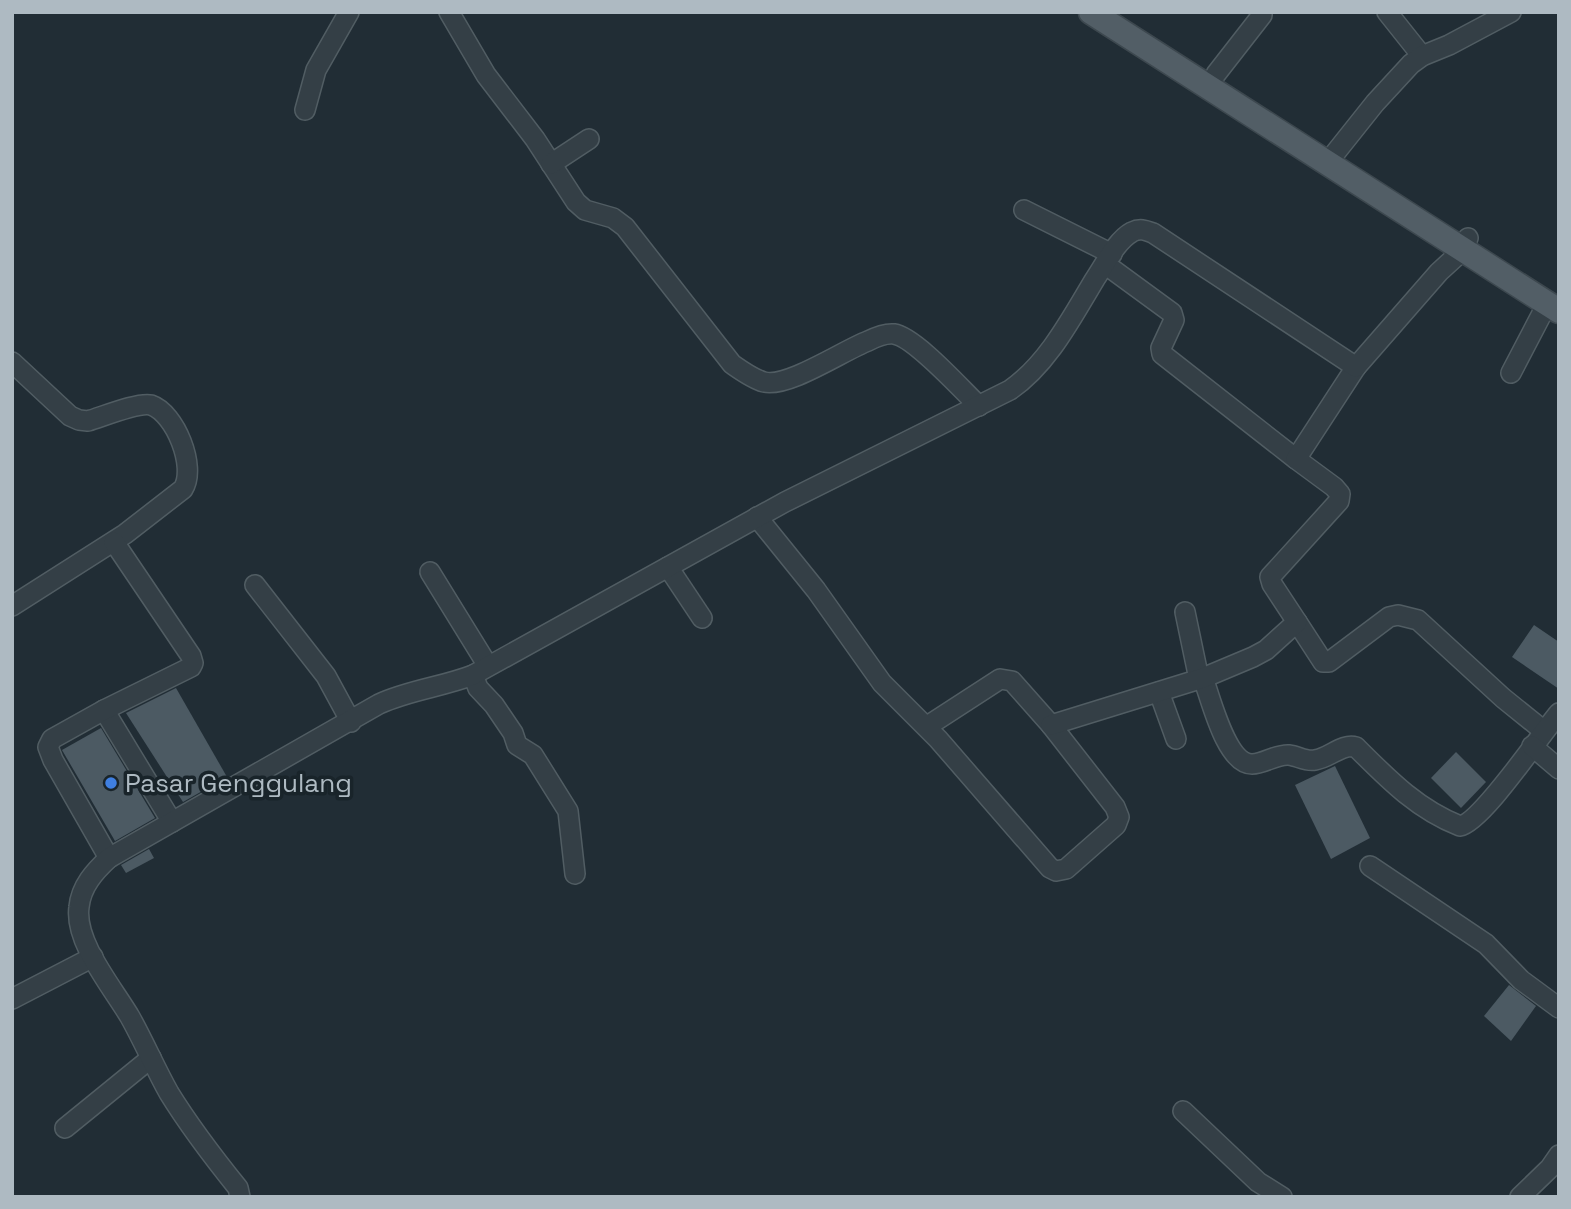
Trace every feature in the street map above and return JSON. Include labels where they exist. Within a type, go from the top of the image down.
[{"type":"main road","points":[[1091,12],[1333,156]]},
{"type":"main road","points":[[1119,12],[1216,74],[1333,156],[1555,303]]},
{"type":"street","points":[[305,110],[316,70],[349,12]]},
{"type":"street","points":[[449,12],[486,75],[576,202],[585,210],[613,218],[631,233],[732,364],[742,372],[763,382],[785,380],[860,344],[893,334],[917,347],[979,406]]},
{"type":"street","points":[[1387,12],[1422,56]]},
{"type":"street","points":[[1333,156],[1411,64],[1504,14]]},
{"type":"street","points":[[1216,74],[1262,15]]},
{"type":"street","points":[[551,164],[589,139]]},
{"type":"street","points":[[1024,210],[1108,259],[1171,313],[1174,320],[1161,348],[1162,354],[1335,487],[1340,494],[1339,500],[1270,577],[1317,656],[1323,662],[1329,663],[1388,617],[1398,615],[1418,620],[1503,698],[1538,738],[1559,769]]},
{"type":"street","points":[[240,1197],[238,1188],[200,1142],[168,1091],[130,1018],[93,957],[80,923],[78,907],[85,887],[109,858],[397,696],[453,683],[480,670],[757,517],[1010,390],[1033,371],[1066,327],[1108,259],[1126,236],[1135,230],[1144,229],[1153,233],[1356,367]]},
{"type":"street","points":[[1297,458],[1356,367],[1465,244]]},
{"type":"street","points":[[1511,373],[1555,303]]},
{"type":"street","points":[[12,362],[69,416],[79,420],[88,421],[148,404],[162,414],[180,440],[189,472],[188,482],[183,489],[114,542],[12,606]]},
{"type":"street","points":[[757,517],[816,590],[882,683],[926,727],[1050,868],[1056,871],[1066,869],[1116,825],[1119,817],[1115,807],[1051,725],[1012,681],[1000,679],[926,727]]},
{"type":"street","points":[[109,858],[48,747],[52,739],[191,667],[193,663],[191,656],[114,542]]},
{"type":"street","points":[[668,567],[702,618]]},
{"type":"street","points":[[430,572],[480,670],[478,688],[494,705],[513,733],[517,745],[533,755],[568,811],[575,874]]},
{"type":"street","points":[[255,585],[288,631],[326,676],[351,722]]},
{"type":"street","points":[[1185,612],[1201,678],[1226,742],[1240,761],[1257,764],[1289,755],[1313,761],[1349,746],[1356,747],[1417,804],[1460,826],[1472,821],[1491,800],[1559,713]]},
{"type":"street","points":[[1051,725],[1201,678],[1266,650],[1297,622]]},
{"type":"street","points":[[1159,692],[1176,739]]},
{"type":"street","points":[[104,710],[172,822]]},
{"type":"street","points":[[1370,866],[1486,944],[1521,979],[1559,1008]]},
{"type":"street","points":[[12,999],[93,957]]},
{"type":"street","points":[[65,1128],[151,1058]]},
{"type":"street","points":[[1182,1111],[1258,1182],[1283,1197]]},
{"type":"street","points":[[1520,1197],[1556,1167]]},
{"type":"building","points":[[1534,625],[1559,642],[1559,689],[1512,657]]},
{"type":"building","points":[[176,688],[227,777],[183,802],[126,713]]},
{"type":"building","name":"Pasar Genggulang","points":[[101,728],[155,818],[115,841],[62,750]]},
{"type":"building","points":[[1456,752],[1486,782],[1461,808],[1431,778]]},
{"type":"building","points":[[1335,766],[1370,838],[1331,859],[1295,785]]},
{"type":"building","points":[[149,849],[154,858],[126,873],[121,865]]},
{"type":"building","points":[[1509,985],[1536,1006],[1511,1041],[1484,1016]]},
{"type":"place","name":"Pasar Genggulang","points":[[111,783]]}]
